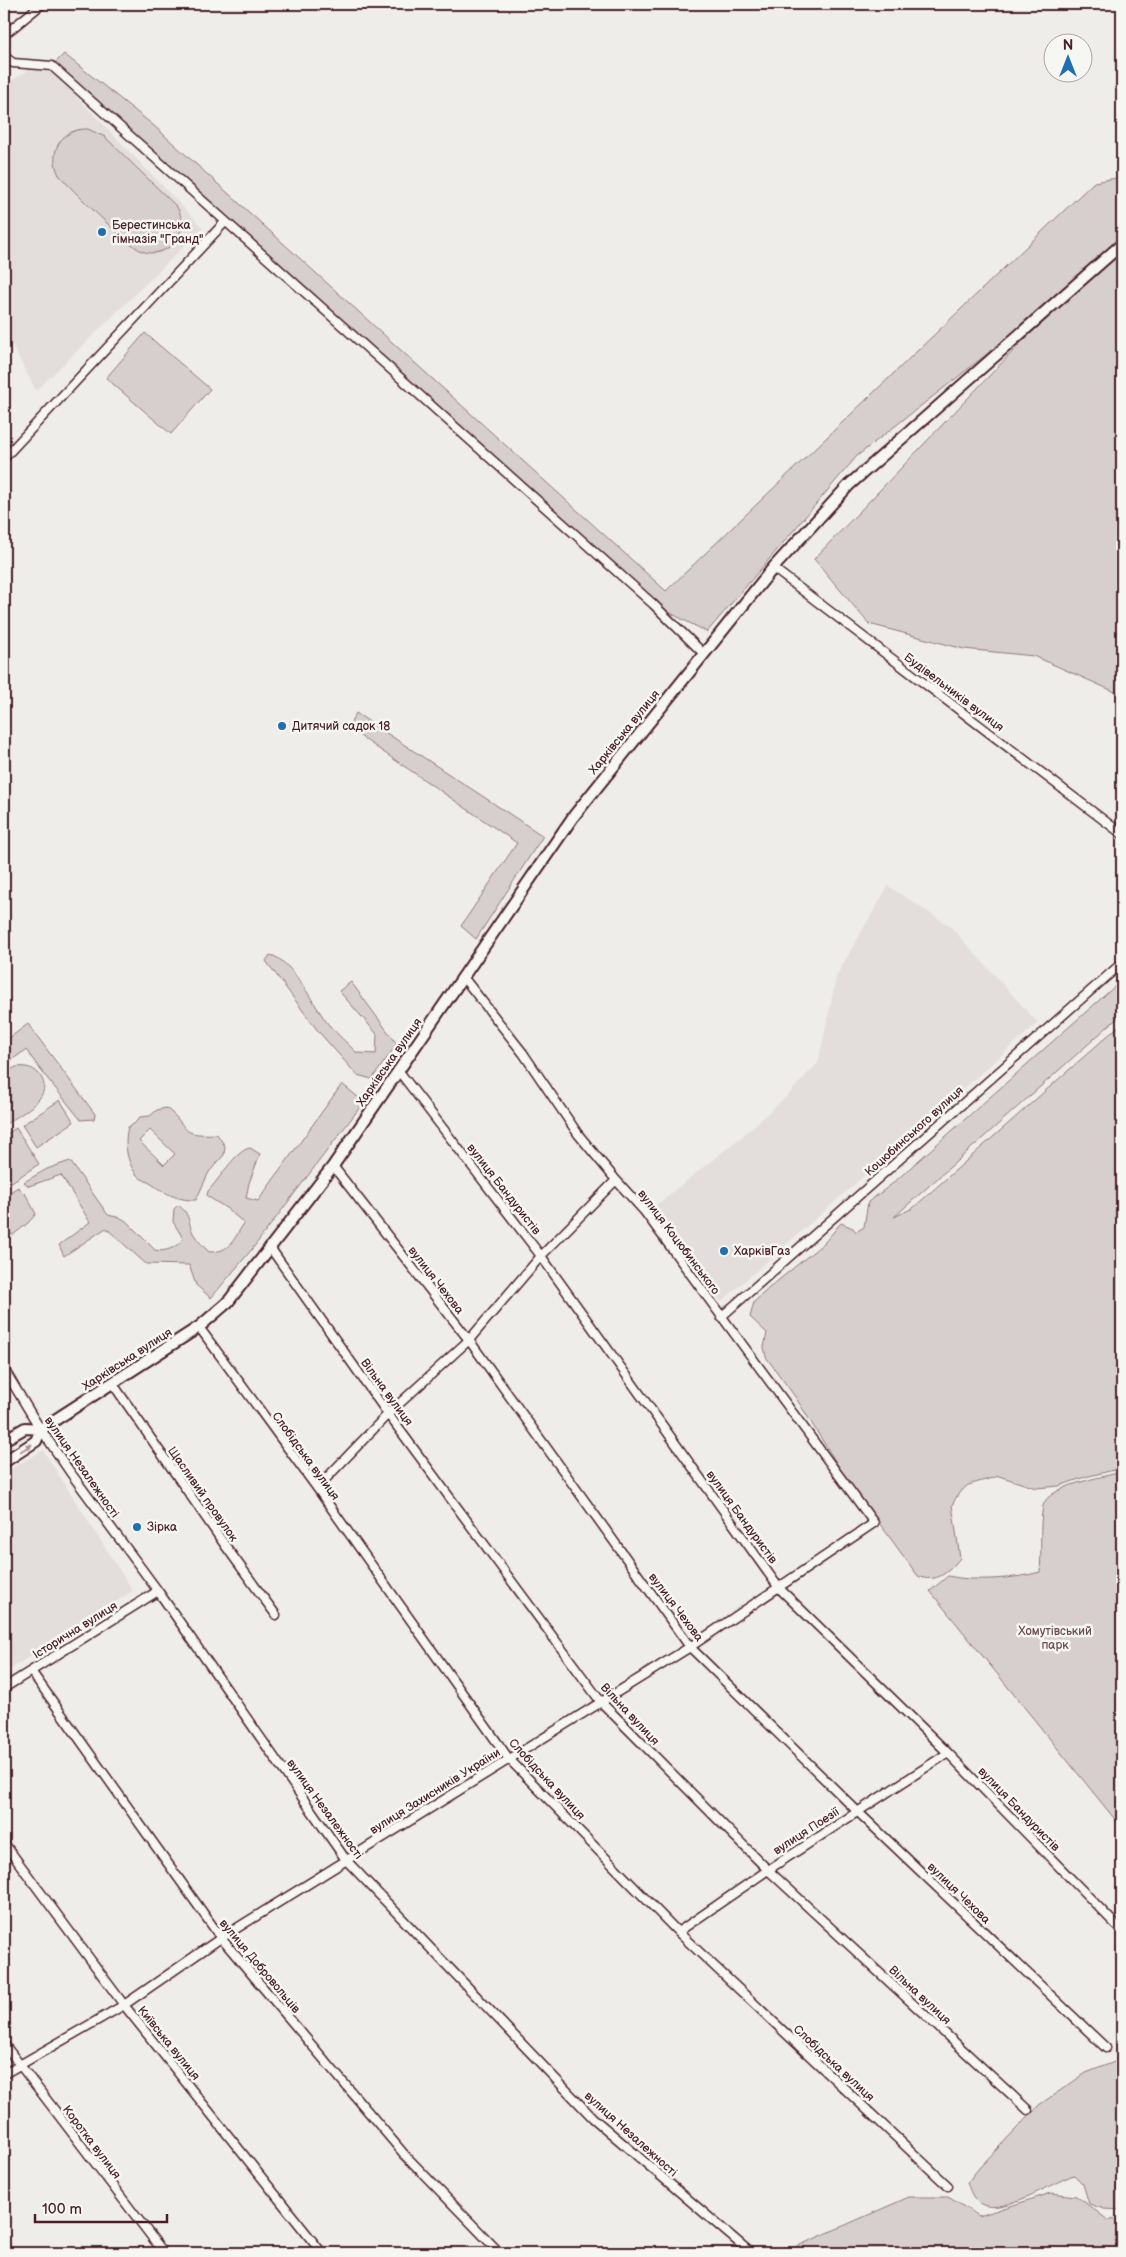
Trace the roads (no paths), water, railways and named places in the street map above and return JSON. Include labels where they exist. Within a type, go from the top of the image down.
[{"type":"street","points":[[4,34],[42,4]]},
{"type":"street","points":[[4,56],[12,63]]},
{"type":"street","points":[[4,68],[12,63],[52,66],[653,604],[703,653]]},
{"type":"street","points":[[4,458],[225,222]]},
{"type":"street","name":"Харківська вулиця","points":[[4,1462],[36,1441],[41,1429],[199,1327],[228,1302],[269,1246],[333,1166],[572,817],[773,568],[849,485],[1122,244]]},
{"type":"street","name":"Будівельників вулиця","points":[[773,568],[1122,834]]},
{"type":"street","name":"Коцюбинського вулиця","points":[[721,1317],[1122,963]]},
{"type":"street","name":"вулиця Коцюбинського","points":[[463,977],[523,1053],[578,1134],[644,1211],[874,1523]]},
{"type":"street","name":"вулиця Бандуристів","points":[[398,1070],[541,1256],[779,1588],[948,1753],[1122,1931]]},
{"type":"street","name":"вулиця Чехова","points":[[333,1166],[469,1340],[690,1647],[857,1811],[1106,2048]]},
{"type":"street","points":[[317,1488],[388,1414],[469,1340],[541,1256],[616,1180]]},
{"type":"street","name":"Вільна вулиця","points":[[269,1246],[388,1414],[601,1702],[768,1870],[1028,2110]]},
{"type":"street","name":"Слобідська вулиця","points":[[199,1327],[317,1488],[509,1759],[678,1932],[948,2186]]},
{"type":"street","name":"вулиця Незалежності","points":[[4,1369],[41,1429],[158,1591],[346,1860],[593,2118],[751,2253]]},
{"type":"street","name":"Щасливий провулок","points":[[113,1384],[226,1548],[276,1615]]},
{"type":"street","name":"Харківська вулиця","points":[[4,1440],[25,1428],[41,1429]]},
{"type":"street","name":"вулиця Захисників України","points":[[4,2074],[124,2005],[221,1938],[690,1647],[874,1523]]},
{"type":"street","name":"Історична вулиця","points":[[4,1688],[158,1591]]},
{"type":"street","name":"вулиця Добровольців","points":[[31,1671],[221,1938],[404,2154],[500,2253]]},
{"type":"street","name":"вулиця Поезії","points":[[678,1932],[768,1870],[948,1753]]},
{"type":"street","name":"Київська вулиця","points":[[4,1843],[124,2005],[322,2253]]},
{"type":"street","name":"Коротка вулиця","points":[[4,2044],[164,2253]]},
{"type":"place","name":"Берестинська гімназія \"Гранд\"","points":[[102,232]]},
{"type":"place","name":"Дитячий садок 18","points":[[282,726]]},
{"type":"place","name":"ХарківГаз","points":[[724,1251]]},
{"type":"place","name":"Зірка","points":[[137,1527]]},
{"type":"park label","name":"Хомутівський парк","points":[[1055,1638]]}]
